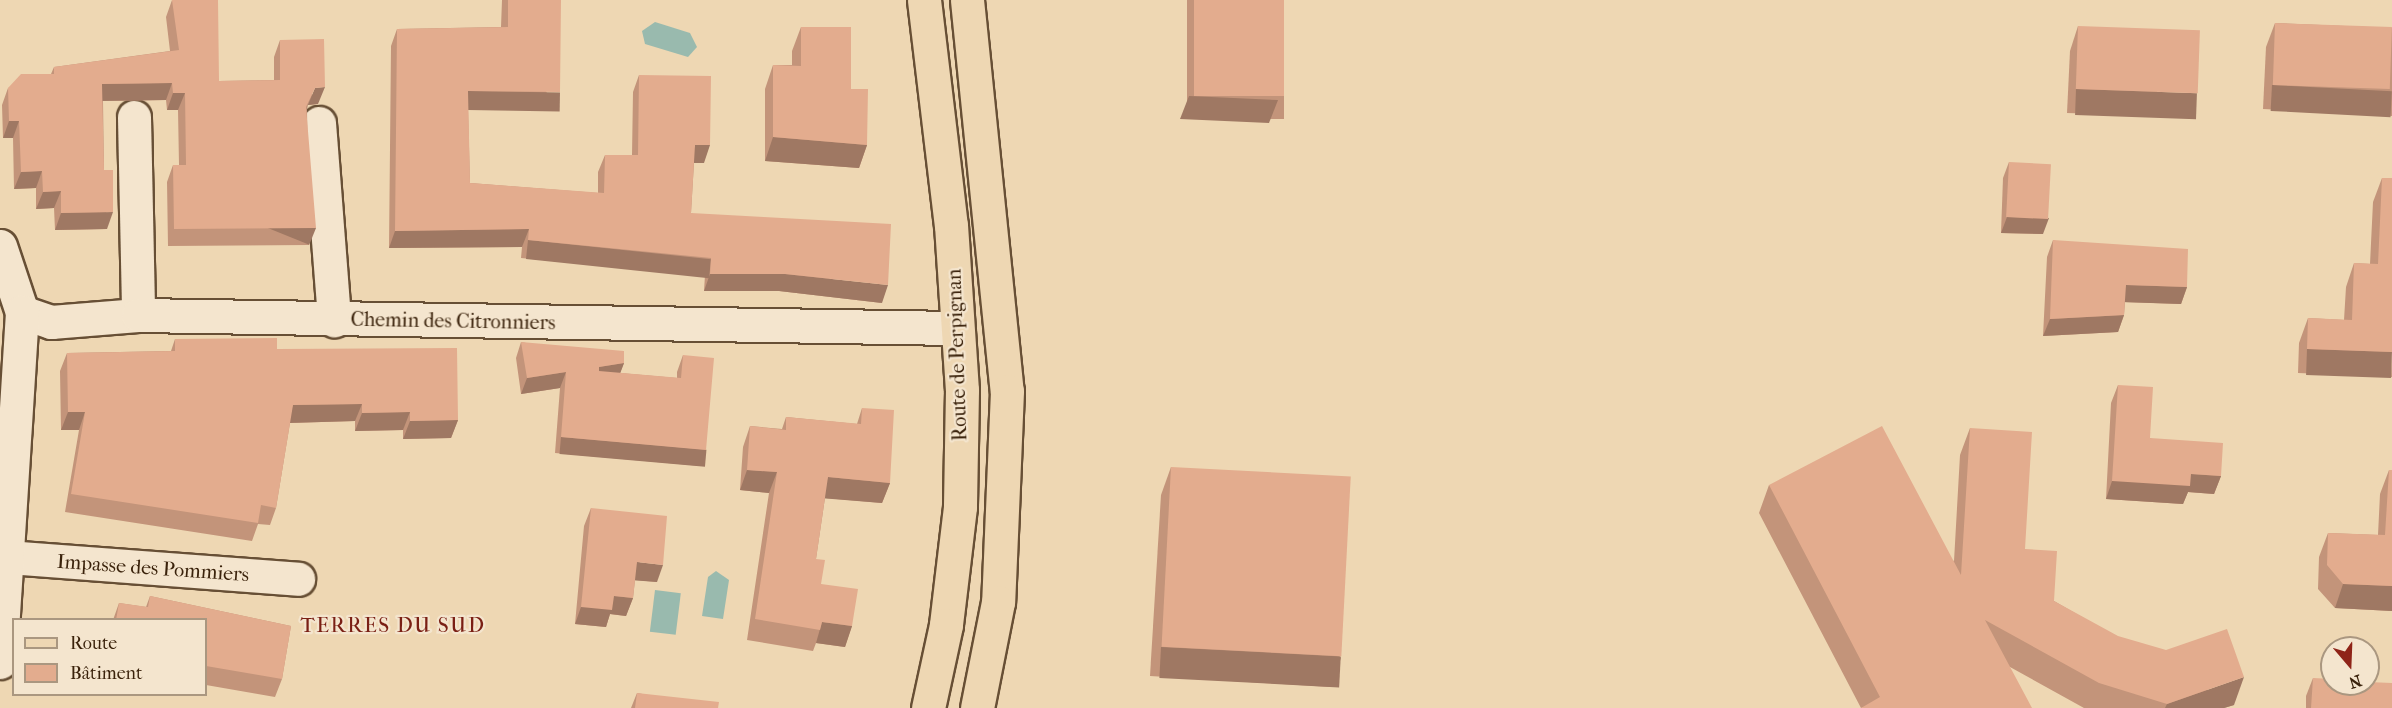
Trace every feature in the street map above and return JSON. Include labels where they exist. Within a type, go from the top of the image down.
[{"type":"main road","name":"Route de Perpignan","points":[[924,0],[951,225],[956,328],[962,390],[960,507],[946,626],[928,708]]},
{"type":"main road","points":[[967,0],[1008,391],[998,602],[977,708]]},
{"type":"street","points":[[134,117],[138,315]]},
{"type":"street","points":[[319,123],[334,320]]},
{"type":"street","points":[[0,246],[22,312],[0,662]]},
{"type":"street","name":"Chemin des Citronniers","points":[[22,312],[51,322],[138,315],[334,320],[956,328]]},
{"type":"street","name":"Impasse des Pommiers","points":[[8,557],[298,579]]},
{"type":"water","points":[[655,22],[690,33],[697,47],[688,57],[645,44],[642,31]]},
{"type":"water","points":[[716,571],[729,580],[723,619],[702,616],[708,577]]},
{"type":"water","points":[[655,590],[681,593],[676,635],[650,632]]},
{"type":"building","points":[[172,0],[218,0],[219,81],[280,80],[280,40],[324,39],[325,87],[315,88],[306,107],[316,228],[174,229],[173,165],[186,165],[185,93],[173,93],[172,83],[102,84],[104,170],[113,170],[113,212],[61,213],[61,191],[43,192],[42,171],[21,172],[19,121],[9,121],[8,88],[21,74],[54,74],[54,67],[179,50]]},
{"type":"building","points":[[508,0],[561,0],[560,92],[468,91],[470,183],[604,193],[605,155],[638,155],[639,75],[711,76],[710,145],[695,145],[691,213],[891,224],[888,285],[785,274],[710,274],[711,258],[528,240],[529,229],[395,231],[397,29],[508,27]]},
{"type":"building","points":[[1194,0],[1284,0],[1284,96],[1194,96]]},
{"type":"building","points":[[2275,23],[2392,27],[2390,89],[2273,85]]},
{"type":"building","points":[[2078,26],[2200,30],[2198,93],[2076,89]]},
{"type":"building","points":[[801,27],[851,27],[851,89],[868,89],[867,145],[773,137],[773,65],[801,66]]},
{"type":"building","points":[[2009,162],[2051,164],[2048,219],[2006,217]]},
{"type":"building","points":[[2382,178],[2392,178],[2392,352],[2307,349],[2308,318],[2352,320],[2354,263],[2378,264]]},
{"type":"building","points":[[2053,240],[2188,249],[2187,287],[2126,285],[2124,315],[2050,319]]},
{"type":"building","points":[[277,338],[277,349],[457,348],[458,420],[410,421],[410,412],[362,413],[362,404],[293,405],[276,508],[261,505],[258,523],[71,494],[85,412],[68,412],[67,353],[175,351],[175,339]]},
{"type":"building","points":[[521,342],[624,351],[624,363],[599,367],[599,371],[681,378],[683,355],[714,358],[706,450],[561,437],[566,372],[527,378]]},
{"type":"building","points":[[2118,385],[2153,387],[2150,438],[2223,443],[2221,476],[2191,474],[2190,486],[2112,481]]},
{"type":"building","points":[[862,408],[894,410],[890,483],[828,477],[816,559],[825,560],[821,584],[858,589],[852,626],[822,622],[820,630],[755,619],[777,472],[747,470],[750,426],[786,430],[786,417],[861,424]]},
{"type":"building","points":[[1882,426],[1961,575],[1970,428],[2032,432],[2025,549],[2057,551],[2054,601],[2118,636],[2166,650],[2227,629],[2244,677],[2167,704],[2099,683],[1985,620],[2032,708],[1861,708],[1880,697],[1769,485]]},
{"type":"building","points":[[1171,467],[1351,476],[1341,656],[1162,647]]},
{"type":"building","points":[[2389,470],[2392,470],[2392,586],[2343,584],[2327,565],[2328,533],[2385,535]]},
{"type":"building","points":[[591,508],[667,516],[663,565],[637,562],[633,598],[614,596],[612,610],[581,607]]},
{"type":"building","points":[[150,596],[291,626],[282,679],[207,666],[207,618],[116,618],[119,603],[148,607]]},
{"type":"building","points":[[2313,678],[2320,678],[2320,696],[2380,696],[2380,682],[2392,683],[2392,708],[2311,708]]},
{"type":"building","points":[[637,693],[719,702],[718,708],[635,708]]},
{"type":"district","name":"TERRES DU SUD","points":[[393,625]]}]
